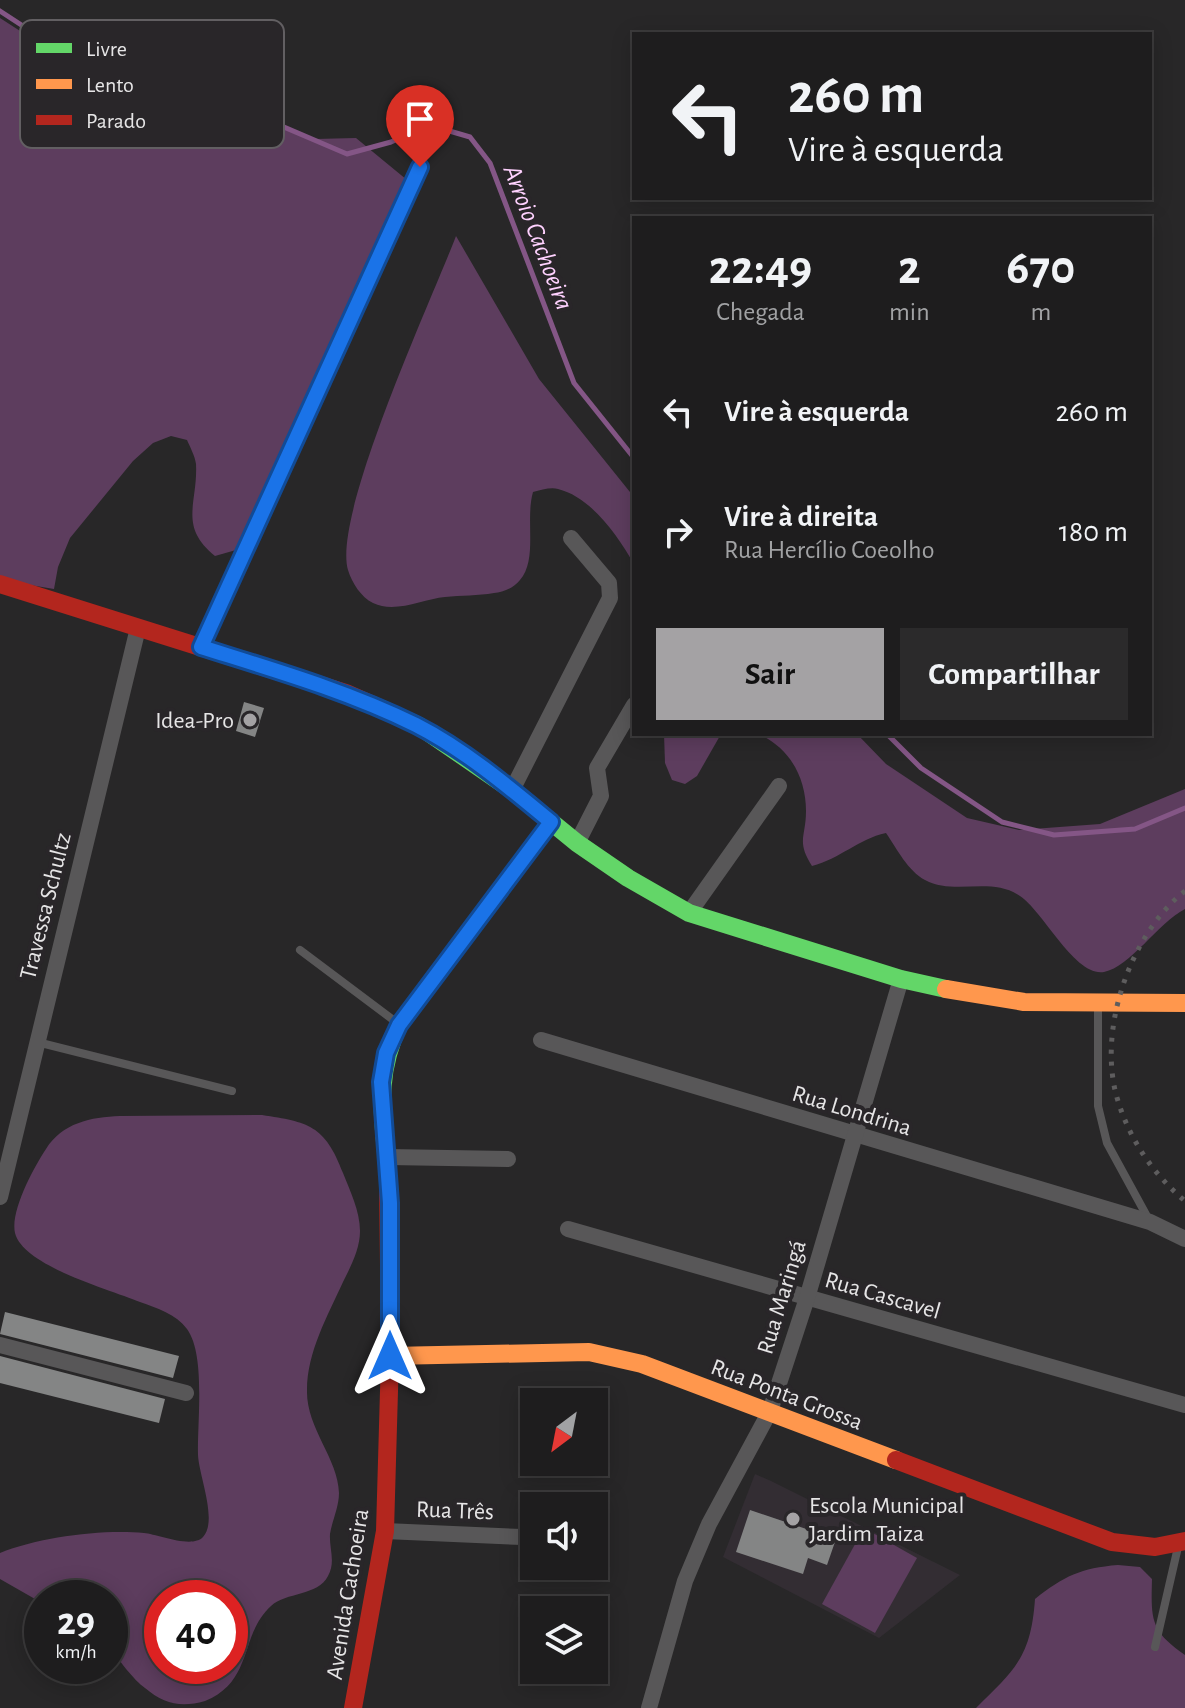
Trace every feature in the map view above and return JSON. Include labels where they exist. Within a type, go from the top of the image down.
[{"type":"street","points":[[201,647],[420,167]]},
{"type":"street","points":[[512,790],[610,598],[609,583],[571,538]]},
{"type":"street","points":[[0,584],[346,693],[419,726],[512,790],[577,843],[628,878],[689,913],[901,979],[969,994],[1024,1002],[1185,1003]]},
{"type":"street","name":"Travessa Schultz","points":[[0,1197],[6,1148],[36,1042],[138,628]]},
{"type":"street","points":[[577,843],[601,796],[597,768],[632,708]]},
{"type":"street","points":[[689,913],[779,786]]},
{"type":"street","name":"Avenida Cachoeira","points":[[353,1708],[385,1531],[390,1356],[388,1157],[381,1082],[386,1053],[399,1025],[551,822]]},
{"type":"street","name":"Rua Maringá","points":[[649,1708],[685,1581],[709,1524],[770,1411],[807,1298],[901,979]]},
{"type":"street","name":"Rua Londrina","points":[[541,1040],[1150,1222],[1185,1239]]},
{"type":"street","points":[[388,1157],[508,1159]]},
{"type":"street","name":"Rua Cascavel","points":[[568,1229],[1185,1405]]},
{"type":"street","points":[[0,1345],[186,1393]]},
{"type":"street","name":"Rua Ponta Grossa","points":[[390,1356],[589,1352],[642,1364],[1112,1542],[1155,1547],[1182,1541]]},
{"type":"street","name":"Rua Três","points":[[385,1531],[520,1537]]},
{"type":"lane","points":[[300,950],[399,1025]]},
{"type":"lane","points":[[1098,1004],[1098,1106],[1107,1143],[1150,1222]]},
{"type":"lane","points":[[36,1042],[232,1091]]},
{"type":"lane","points":[[1155,1647],[1182,1541]]},
{"type":"shaded area","points":[[0,18],[20,31],[20,148],[284,148],[284,126],[315,139],[356,138],[418,189],[250,529],[236,550],[215,556],[197,535],[192,514],[195,461],[187,440],[171,436],[153,443],[133,461],[70,538],[58,567],[54,589],[0,580]]},
{"type":"shaded area","points":[[456,236],[539,379],[632,495],[632,561],[612,530],[582,500],[555,488],[546,489],[533,492],[528,561],[520,580],[508,589],[390,607],[373,603],[361,593],[348,570],[347,542],[369,457]]},
{"type":"shaded area","points":[[664,736],[720,736],[697,776],[685,784],[672,780],[665,763]]},
{"type":"shaded area","points":[[762,736],[859,736],[886,764],[967,818],[1019,830],[1100,824],[1185,789],[1185,909],[1124,962],[1104,972],[1093,971],[1071,954],[1020,896],[997,887],[948,886],[925,880],[908,865],[886,833],[812,866],[803,844],[806,811],[803,786],[787,755]]},
{"type":"shaded area","points":[[262,1115],[303,1124],[322,1135],[336,1157],[360,1224],[357,1251],[319,1334],[308,1376],[311,1417],[333,1467],[339,1493],[330,1534],[330,1571],[317,1587],[271,1606],[254,1630],[248,1646],[248,1580],[144,1580],[144,1684],[229,1684],[205,1701],[188,1704],[159,1698],[128,1671],[128,1580],[24,1580],[24,1593],[0,1579],[0,1553],[16,1547],[109,1532],[144,1533],[191,1542],[203,1537],[207,1530],[208,1510],[198,1455],[199,1372],[197,1355],[187,1329],[166,1312],[50,1266],[21,1245],[15,1233],[16,1213],[24,1190],[46,1149],[69,1127],[98,1118]]},
{"type":"shaded area","name":"Escola Municipal Jardim Taiza","points":[[755,1474],[960,1575],[879,1638],[723,1557]]},
{"type":"shaded area","points":[[864,1528],[917,1558],[875,1633],[822,1604]]},
{"type":"shaded area","points":[[1118,1565],[1140,1567],[1152,1579],[1155,1623],[1165,1639],[1185,1655],[1185,1708],[976,1708],[1002,1683],[1019,1660],[1030,1635],[1035,1599],[1074,1574]]},
{"type":"building","name":"Idea-Pro","points":[[244,702],[264,708],[255,737],[236,731]]},
{"type":"building","points":[[5,1312],[179,1356],[173,1378],[0,1334]]},
{"type":"building","points":[[0,1356],[165,1399],[159,1423],[0,1383]]},
{"type":"building","points":[[750,1510],[836,1539],[827,1565],[808,1558],[803,1574],[736,1552]]},
{"type":"waterway","name":"Arroio Cachoeira","points":[[0,11],[20,24]]},
{"type":"waterway","name":"Arroio Cachoeira","points":[[284,127],[347,154],[391,142],[429,125],[470,137],[490,163],[574,383],[632,456]]},
{"type":"waterway","name":"Arroio Cachoeira","points":[[889,736],[921,768],[1002,822],[1054,835],[1135,829],[1185,808]]},
{"type":"railway","points":[[1185,891],[1148,932],[1134,958],[1115,1016],[1111,1045],[1112,1074],[1129,1129],[1153,1168],[1185,1201]]},
{"type":"traffic: fast","points":[[382,709],[419,726],[512,790],[577,843],[628,878],[689,913],[901,979],[946,989]]},
{"type":"traffic: fast","points":[[388,1176],[383,1081],[399,1025],[551,822]]},
{"type":"traffic: slow","points":[[946,989],[1024,1002],[1185,1003]]},
{"type":"traffic: slow","points":[[390,1356],[589,1352],[642,1364],[896,1460]]},
{"type":"traffic: jam","points":[[0,584],[346,693],[382,709]]},
{"type":"traffic: jam","points":[[353,1708],[385,1531],[390,1356],[388,1176]]},
{"type":"traffic: jam","points":[[896,1460],[1112,1542],[1155,1547],[1185,1541]]},
{"type":"place","name":"Idea-Pro","points":[[250,720]]},
{"type":"place","name":"Escola Municipal Jardim Taiza","points":[[793,1519]]},
{"type":"route","points":[[390,1356],[390,1203],[381,1082],[386,1053],[399,1025],[551,822],[512,790],[419,726],[346,693],[201,647],[420,167]]}]
